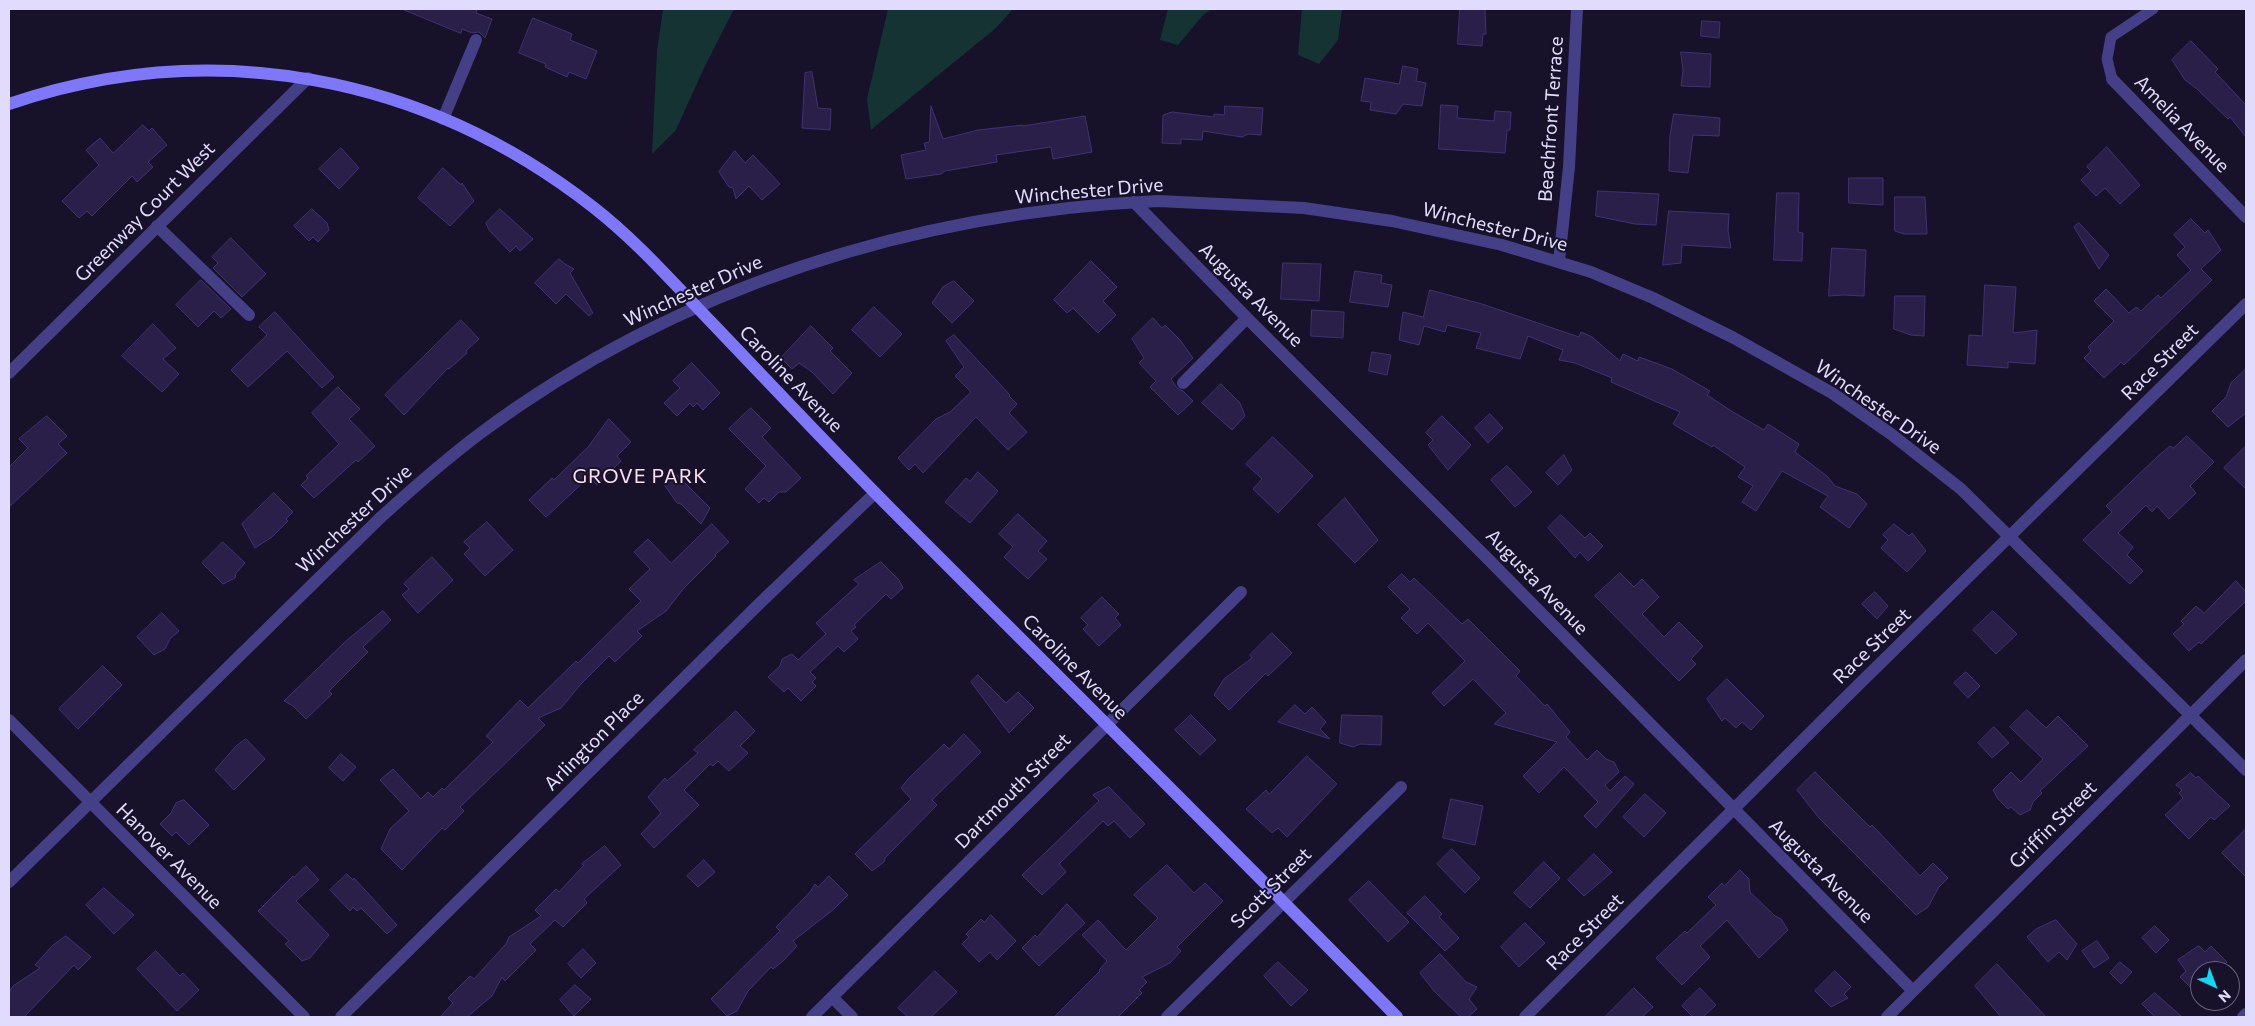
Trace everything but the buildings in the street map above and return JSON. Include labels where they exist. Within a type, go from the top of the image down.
[{"type":"street","name":"Beachfront Terrace","points":[[1558,261],[1569,166],[1576,9]]},
{"type":"street","points":[[444,119],[476,40]]},
{"type":"street","name":"Caroline Avenue","points":[[9,104],[81,83],[122,76],[184,70],[238,71],[308,78],[355,89],[444,119],[549,175],[595,208],[646,252],[875,493],[1397,1017]]},
{"type":"street","name":"Greenway Court West","points":[[9,373],[308,78]]},
{"type":"street","name":"Amelia Avenue","points":[[2112,79],[2246,217]]},
{"type":"street","name":"Winchester Drive","points":[[9,882],[380,518],[430,473],[483,432],[565,377],[630,339],[696,306],[769,277],[861,248],[908,236],[987,220],[1051,210],[1134,202],[1158,201],[1304,208],[1392,221],[1502,245],[1558,261],[1653,298],[1734,338],[1832,394],[1890,434],[1961,490],[2246,770]]},
{"type":"street","name":"Augusta Avenue","points":[[1134,202],[1247,318],[1490,560],[1912,990]]},
{"type":"street","points":[[157,226],[249,315]]},
{"type":"street","name":"Race Street","points":[[1525,1017],[2246,304]]},
{"type":"street","points":[[1183,383],[1247,318]]},
{"type":"street","name":"Arlington Place","points":[[341,1017],[760,603],[875,493]]},
{"type":"street","name":"Dartmouth Street","points":[[812,1017],[1241,592]]},
{"type":"street","name":"Griffin Street","points":[[1887,1017],[1912,990],[2246,660]]},
{"type":"street","name":"Hanover Avenue","points":[[9,720],[304,1017]]},
{"type":"street","name":"Scott Street","points":[[1167,1017],[1401,786]]},
{"type":"street","points":[[832,997],[852,1017]]},
{"type":"street","points":[[2243,1017],[2246,1014]]},
{"type":"lane","points":[[2112,79],[2107,59],[2111,37],[2153,9]]},
{"type":"green space","points":[[663,9],[734,9],[704,68],[676,130],[652,154],[657,51]]},
{"type":"green space","points":[[888,9],[1013,9],[996,28],[871,130],[867,99]]},
{"type":"green space","points":[[1168,9],[1212,9],[1203,15],[1178,45],[1160,40]]},
{"type":"green space","points":[[1302,9],[1342,9],[1338,40],[1319,64],[1298,55]]},
{"type":"district","name":"GROVE PARK","points":[[640,476]]}]
